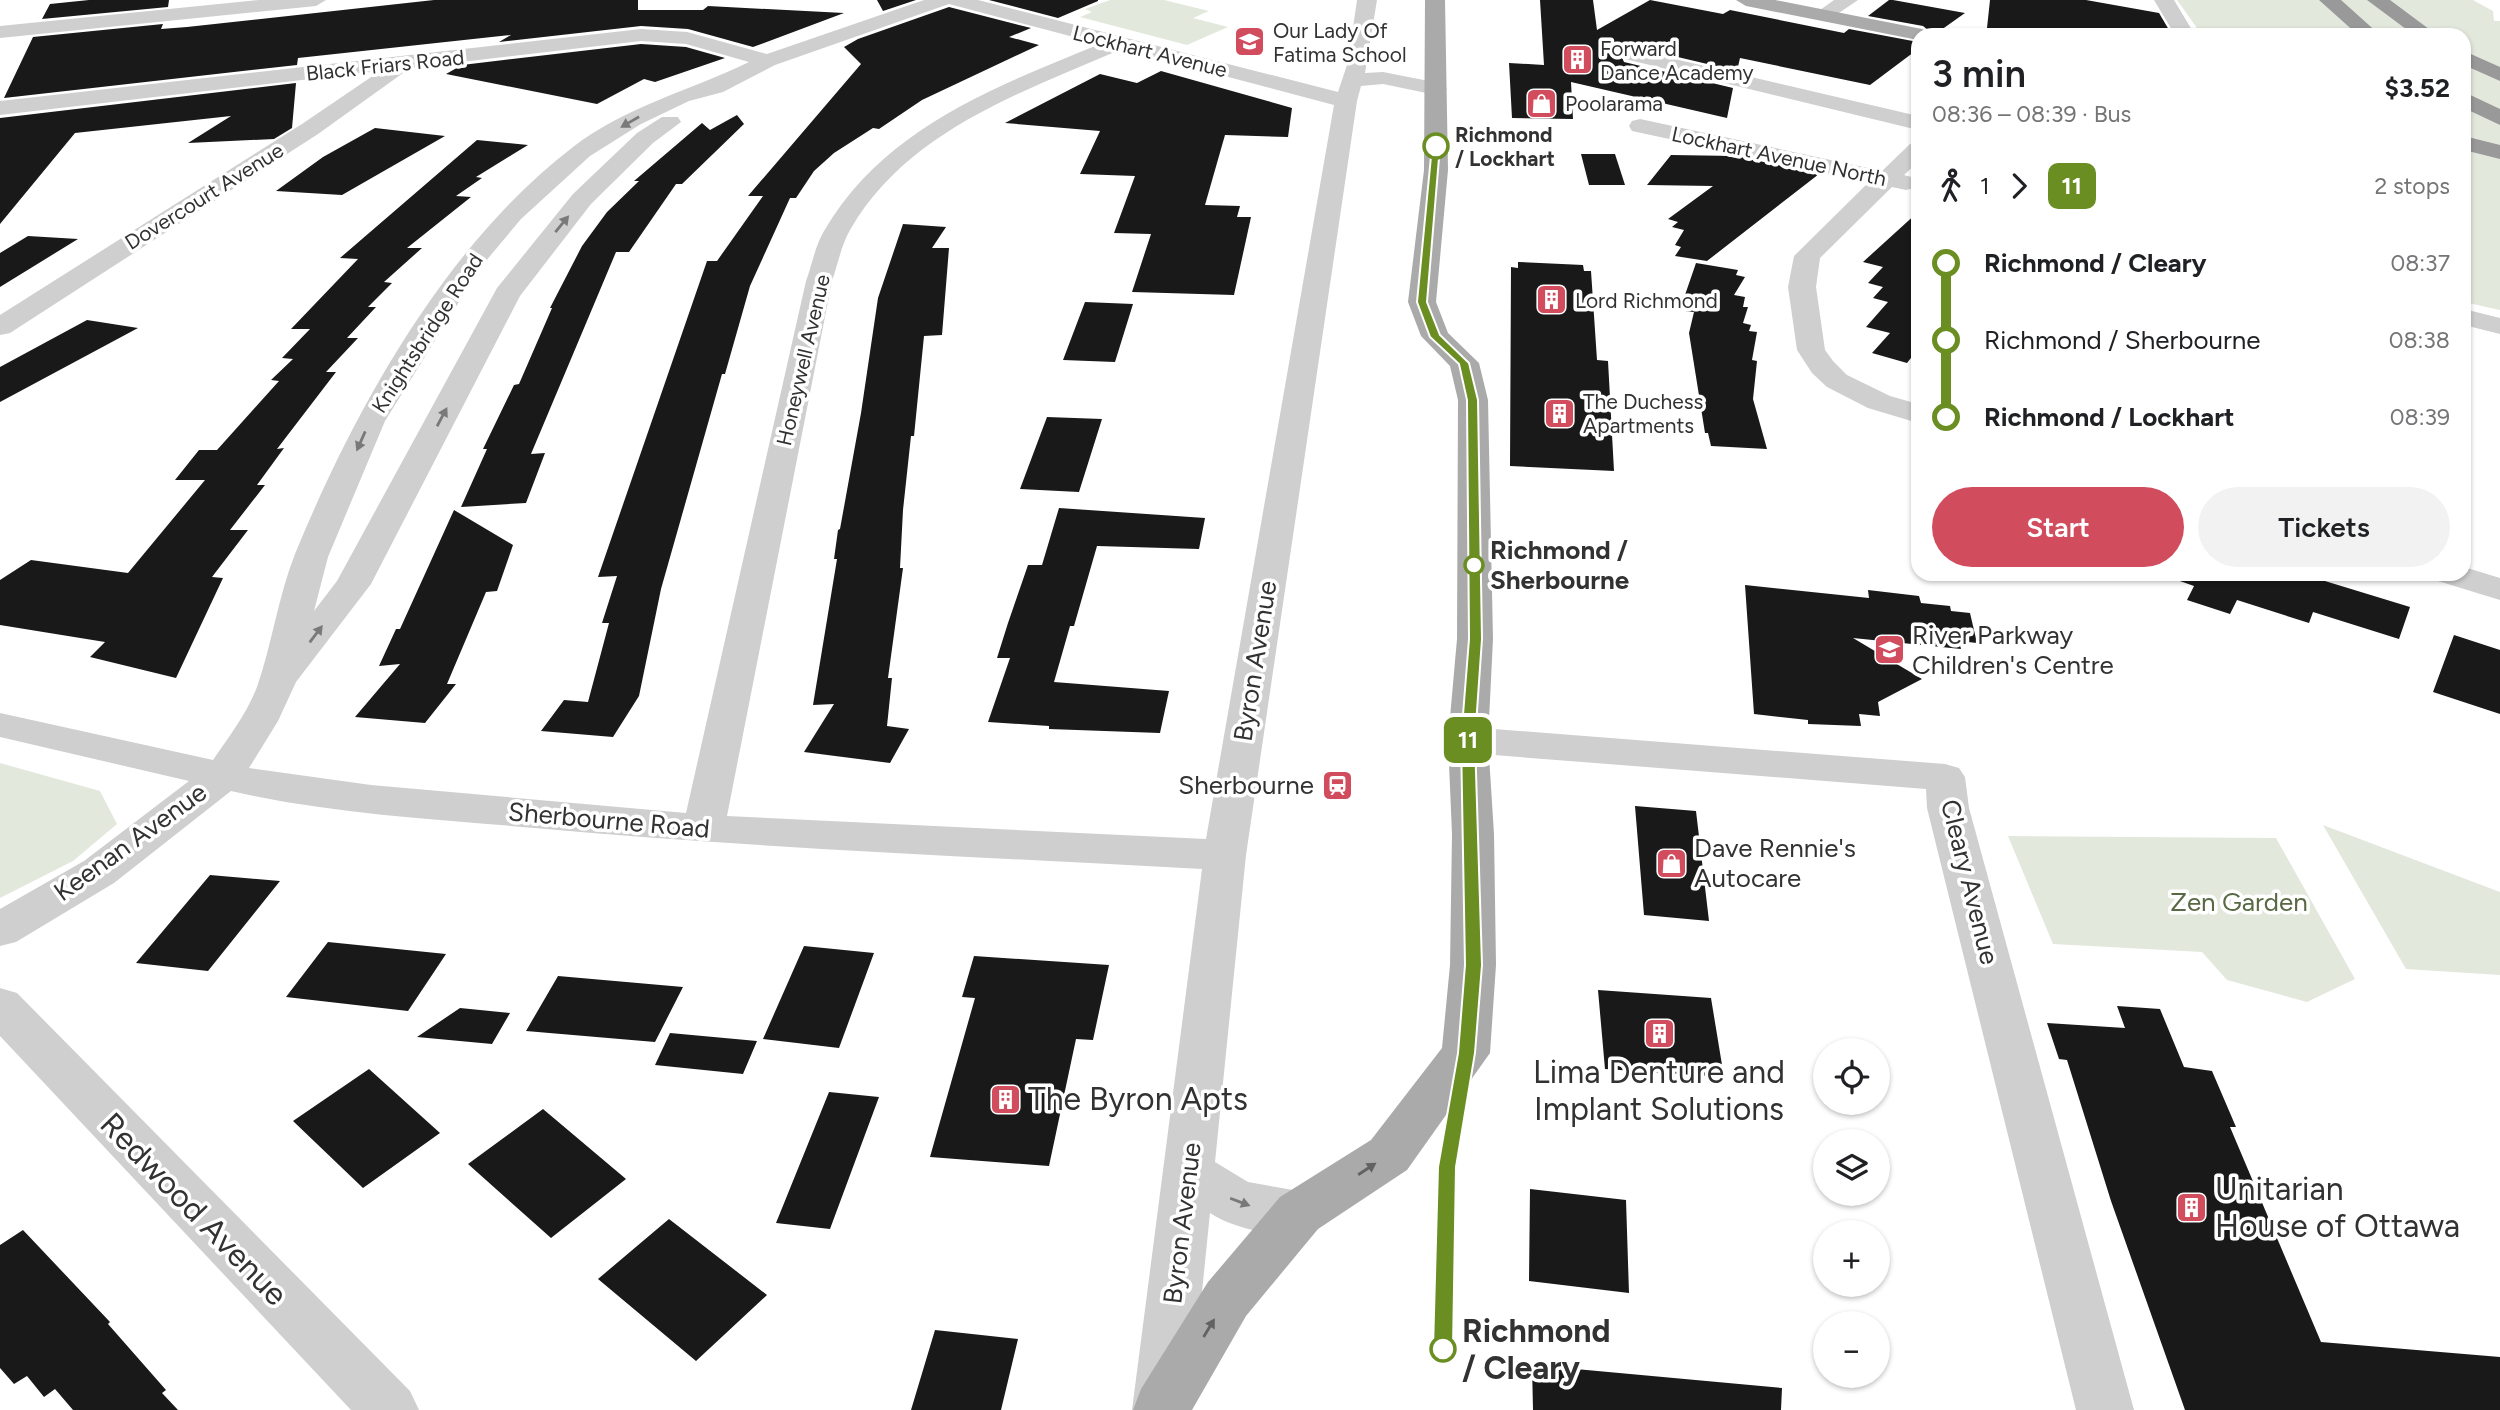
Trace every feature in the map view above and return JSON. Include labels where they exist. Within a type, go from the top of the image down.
[{"type":"highway","points":[[2329,0],[2363,28]]},
{"type":"highway","points":[[2377,0],[2417,28]]},
{"type":"highway","points":[[2471,60],[2500,75]]},
{"type":"highway","points":[[2471,103],[2500,118]]},
{"type":"highway","points":[[2471,143],[2500,146]]},
{"type":"highway","points":[[2471,144],[2500,152]]},
{"type":"main road","points":[[1161,1409],[1227,1299],[1299,1213],[1389,1155],[1466,1053],[1474,965],[1468,740],[1475,639],[1473,400],[1464,363],[1435,337],[1422,302],[1436,170],[1436,0]]},
{"type":"main road","points":[[1746,0],[1911,33]]},
{"type":"street","points":[[0,33],[316,0]]},
{"type":"street","name":"Knightsbridge Road","points":[[275,689],[311,557],[370,421],[469,264],[512,214],[582,151],[657,107],[681,96],[715,87],[768,61],[942,0]]},
{"type":"street","name":"Lockhart Avenue","points":[[954,0],[1346,101]]},
{"type":"street","name":"Byron Avenue","points":[[1161,1409],[1225,855],[1346,101],[1358,62],[1367,0]]},
{"type":"street","points":[[1823,15],[1848,0]]},
{"type":"street","points":[[2164,0],[2181,28]]},
{"type":"street","name":"Black Friars Road","points":[[0,108],[640,35],[687,38],[768,61]]},
{"type":"street","name":"Honeywell Avenue","points":[[703,829],[819,281],[836,233],[860,195],[916,143],[967,109],[1119,43]]},
{"type":"street","points":[[1632,55],[1911,121]]},
{"type":"street","name":"Dovercourt Avenue","points":[[0,327],[310,129],[406,63]]},
{"type":"street","points":[[1353,80],[1402,80],[1436,89]]},
{"type":"street","name":"Knightsbridge Road","points":[[224,775],[259,721],[275,689],[353,584],[507,294],[582,199],[645,138],[702,102],[715,87]]},
{"type":"street","name":"Lockhart Avenue North","points":[[1640,125],[1911,184]]},
{"type":"street","points":[[1911,156],[1807,256],[1802,287],[1811,350],[1822,367],[1837,381],[1879,402],[1911,412]]},
{"type":"street","points":[[2471,319],[2500,326]]},
{"type":"street","points":[[2471,580],[2500,589]]},
{"type":"street","name":"Sherbourne Road","points":[[0,725],[274,787],[371,799],[703,829],[1225,855]]},
{"type":"street","name":"Cleary Avenue","points":[[1468,740],[1945,777],[1948,808],[1993,972],[2105,1410]]},
{"type":"street","name":"Keenan Avenue","points":[[0,930],[99,872],[224,775]]},
{"type":"street","name":"Redwood Avenue","points":[[0,1006],[390,1410]]},
{"type":"street","points":[[1188,1171],[1237,1203],[1299,1213]]},
{"type":"green space","points":[[1110,0],[1164,0],[1209,11],[1193,18],[1228,27],[1187,45],[1080,17],[1092,12],[1085,9]]},
{"type":"green space","points":[[2177,0],[2473,0],[2493,11],[2494,21],[2500,21],[2500,310],[2471,304],[2471,28],[2197,28]]},
{"type":"green space","points":[[0,763],[100,791],[117,824],[73,861],[0,898]]},
{"type":"green space","name":"Zen Garden","points":[[2323,825],[2500,892],[2500,975],[2406,969]]},
{"type":"green space","name":"Zen Garden","points":[[2008,836],[2276,838],[2355,979],[2307,1002],[2227,980],[2202,952],[2053,944]]},
{"type":"building","points":[[89,0],[169,0],[168,7],[42,19],[50,4]]},
{"type":"building","points":[[434,0],[638,0],[638,10],[703,10],[708,6],[844,13],[753,47],[688,29],[641,26],[499,42],[511,35],[298,58],[297,65],[4,98],[33,37],[163,24],[161,29],[187,27]]},
{"type":"building","points":[[877,0],[916,0],[883,11]]},
{"type":"building","points":[[989,0],[1098,0],[1098,1],[1058,18]]},
{"type":"building","points":[[1540,0],[1593,0],[1597,30],[1650,0],[1723,14],[1730,10],[1844,33],[1849,29],[1911,41],[1911,54],[1870,85],[1740,58],[1737,71],[1631,46],[1620,53],[1624,62],[1733,88],[1727,118],[1571,82],[1573,119],[1512,118],[1509,63],[1544,65]]},
{"type":"building","points":[[1889,0],[1965,13],[1944,28],[1925,28],[1868,16]]},
{"type":"building","points":[[1990,0],[2086,0],[2159,13],[2168,28],[1987,28]]},
{"type":"building","points":[[949,7],[1031,28],[1009,37],[1039,45],[922,100],[879,129],[873,128],[834,153],[814,171],[796,198],[790,198],[750,286],[725,374],[722,374],[661,589],[639,696],[613,737],[541,731],[564,700],[588,702],[609,623],[602,623],[617,576],[598,577],[707,261],[717,261],[763,196],[748,196],[861,64],[844,47],[858,39]]},
{"type":"building","points":[[641,44],[686,47],[725,58],[655,82],[644,79],[597,104],[446,74],[462,65]]},
{"type":"building","points":[[1161,71],[1292,108],[1288,137],[1225,135],[1205,205],[1240,206],[1237,217],[1251,217],[1234,295],[1132,292],[1151,234],[1114,233],[1135,176],[1080,174],[1100,131],[1005,123],[1100,74],[1137,83]]},
{"type":"building","points":[[296,83],[292,128],[274,139],[188,143],[231,116],[75,133],[0,224],[0,118]]},
{"type":"building","points":[[737,115],[744,124],[682,184],[676,184],[629,252],[616,252],[531,454],[545,453],[526,503],[461,507],[487,449],[483,449],[514,385],[519,384],[550,308],[582,246],[607,212],[639,181],[634,181],[702,123],[710,130]]},
{"type":"building","points":[[375,128],[445,136],[342,195],[276,191],[323,157]]},
{"type":"building","points":[[477,140],[528,145],[476,177],[482,178],[456,196],[471,197],[407,248],[422,248],[384,282],[392,283],[368,307],[376,307],[347,338],[358,338],[326,372],[336,372],[277,449],[284,448],[257,485],[265,485],[230,530],[248,530],[212,577],[223,578],[176,678],[90,657],[105,642],[0,625],[0,580],[31,560],[128,573],[205,480],[175,480],[199,450],[217,450],[279,381],[271,380],[293,359],[282,358],[310,329],[291,329],[358,259],[340,258]]},
{"type":"building","points":[[1581,154],[1615,154],[1625,185],[1589,185]]},
{"type":"building","points":[[1671,155],[1736,156],[1819,174],[1707,261],[1675,256],[1681,247],[1675,245],[1684,230],[1672,227],[1678,222],[1668,219],[1713,186],[1647,185]]},
{"type":"building","points":[[1911,218],[1911,358],[1907,363],[1872,353],[1890,333],[1866,327],[1888,302],[1873,298],[1883,287],[1868,283],[1883,267],[1863,262]]},
{"type":"building","points":[[903,224],[946,227],[932,248],[949,248],[942,335],[924,336],[914,436],[911,436],[903,510],[900,568],[903,568],[888,678],[892,678],[887,726],[909,729],[890,763],[804,752],[834,704],[813,705],[837,559],[834,559],[838,530],[861,413],[878,298]]},
{"type":"building","points":[[28,236],[78,239],[0,287],[0,253]]},
{"type":"building","points":[[1518,262],[1583,265],[1584,271],[1591,271],[1597,360],[1608,361],[1614,471],[1510,466],[1511,267],[1518,268]]},
{"type":"building","points":[[1696,263],[1738,270],[1736,275],[1745,277],[1734,295],[1745,297],[1743,307],[1748,307],[1743,323],[1751,325],[1749,331],[1757,332],[1752,360],[1757,361],[1753,399],[1767,449],[1711,446],[1708,433],[1705,433],[1689,333],[1694,312],[1685,311],[1685,295]]},
{"type":"building","points":[[1085,302],[1133,304],[1115,362],[1063,360]]},
{"type":"building","points":[[87,320],[138,328],[0,402],[0,367]]},
{"type":"building","points":[[1047,417],[1102,419],[1079,492],[1020,489]]},
{"type":"building","points":[[1059,508],[1205,518],[1199,549],[1097,546],[1074,626],[1070,626],[1054,682],[1169,691],[1160,733],[1049,729],[1049,726],[988,722],[1010,658],[997,658],[1008,623],[1028,565],[1042,565]]},
{"type":"building","points":[[454,510],[513,545],[497,591],[486,592],[447,684],[456,684],[425,723],[355,717],[400,664],[379,666],[396,629],[400,629]]},
{"type":"building","points":[[2180,581],[2325,581],[2410,607],[2399,639],[2313,612],[2309,623],[2237,600],[2230,614],[2187,600],[2194,586]]},
{"type":"building","points":[[1745,585],[1869,598],[1868,590],[1919,596],[1921,603],[1950,606],[1951,611],[1970,613],[1977,643],[1959,641],[1961,649],[1853,638],[1922,679],[1878,702],[1880,716],[1859,714],[1861,726],[1808,724],[1808,720],[1754,714]]},
{"type":"building","points":[[2454,635],[2500,650],[2500,714],[2433,692]]},
{"type":"building","name":"Dave Rennie's Autocare","points":[[1635,806],[1696,811],[1709,921],[1644,915]]},
{"type":"building","points":[[210,875],[280,881],[208,971],[136,963]]},
{"type":"building","points":[[328,942],[446,954],[408,1011],[286,997]]},
{"type":"building","points":[[804,946],[874,953],[839,1048],[763,1039]]},
{"type":"building","name":"The Byron Apts","points":[[974,956],[1109,965],[1093,1040],[1076,1039],[1049,1166],[930,1157],[975,998],[962,997]]},
{"type":"building","points":[[558,976],[683,987],[655,1042],[526,1031]]},
{"type":"building","name":"Lima Denture and Implant Solutions","points":[[1598,990],[1711,998],[1724,1077],[1605,1069]]},
{"type":"building","name":"Unitarian House of Ottawa","points":[[2117,1006],[2160,1009],[2184,1067],[2212,1071],[2236,1127],[2230,1127],[2321,1342],[2500,1357],[2500,1410],[2185,1410],[2111,1201],[2067,1060],[2059,1059],[2047,1023],[2125,1028]]},
{"type":"building","points":[[460,1008],[510,1013],[492,1044],[417,1037]]},
{"type":"building","points":[[670,1033],[757,1041],[743,1074],[655,1065]]},
{"type":"building","points":[[369,1069],[440,1133],[363,1188],[293,1121]]},
{"type":"building","points":[[829,1092],[879,1097],[830,1229],[776,1223]]},
{"type":"building","points":[[543,1109],[626,1179],[551,1238],[468,1164]]},
{"type":"building","points":[[1530,1189],[1626,1200],[1629,1293],[1529,1281]]},
{"type":"building","points":[[669,1219],[767,1295],[696,1361],[598,1279]]},
{"type":"building","points":[[23,1230],[110,1322],[108,1324],[166,1390],[162,1393],[178,1410],[73,1410],[55,1389],[44,1397],[27,1376],[14,1384],[0,1368],[0,1245]]},
{"type":"building","points":[[935,1330],[1018,1339],[1001,1410],[911,1410]]},
{"type":"building","points":[[1532,1365],[1782,1388],[1781,1410],[1533,1410]]},
{"type":"bus line","name":"11","points":[[1436,146],[1435,182],[1430,208],[1422,302],[1435,337],[1464,363],[1473,400],[1475,526],[1475,639],[1473,700],[1468,740],[1473,834],[1474,965],[1466,1053],[1447,1167],[1443,1349]]},
{"type":"place","name":"Our Lady Of Fatima School","points":[[1250,42]]},
{"type":"place","name":"Forward Dance Academy","points":[[1577,60]]},
{"type":"place","name":"Poolarama","points":[[1542,103]]},
{"type":"place","name":"Richmond / Lockhart","points":[[1436,146]]},
{"type":"place","name":"Lord Richmond","points":[[1552,300]]},
{"type":"place","name":"The Duchess Apartments","points":[[1560,413]]},
{"type":"place","name":"Richmond / Sherbourne","points":[[1474,565]]},
{"type":"place","name":"River Parkway Children's Centre","points":[[1889,650]]},
{"type":"place","name":"Sherbourne","points":[[1337,785]]},
{"type":"place","name":"Dave Rennie's Autocare","points":[[1671,863]]},
{"type":"place","name":"Lima Denture and Implant Solutions","points":[[1659,1033]]},
{"type":"place","name":"The Byron Apts","points":[[1005,1099]]},
{"type":"place","name":"Unitarian House of Ottawa","points":[[2192,1207]]},
{"type":"place","name":"Richmond / Cleary","points":[[1443,1349]]}]
